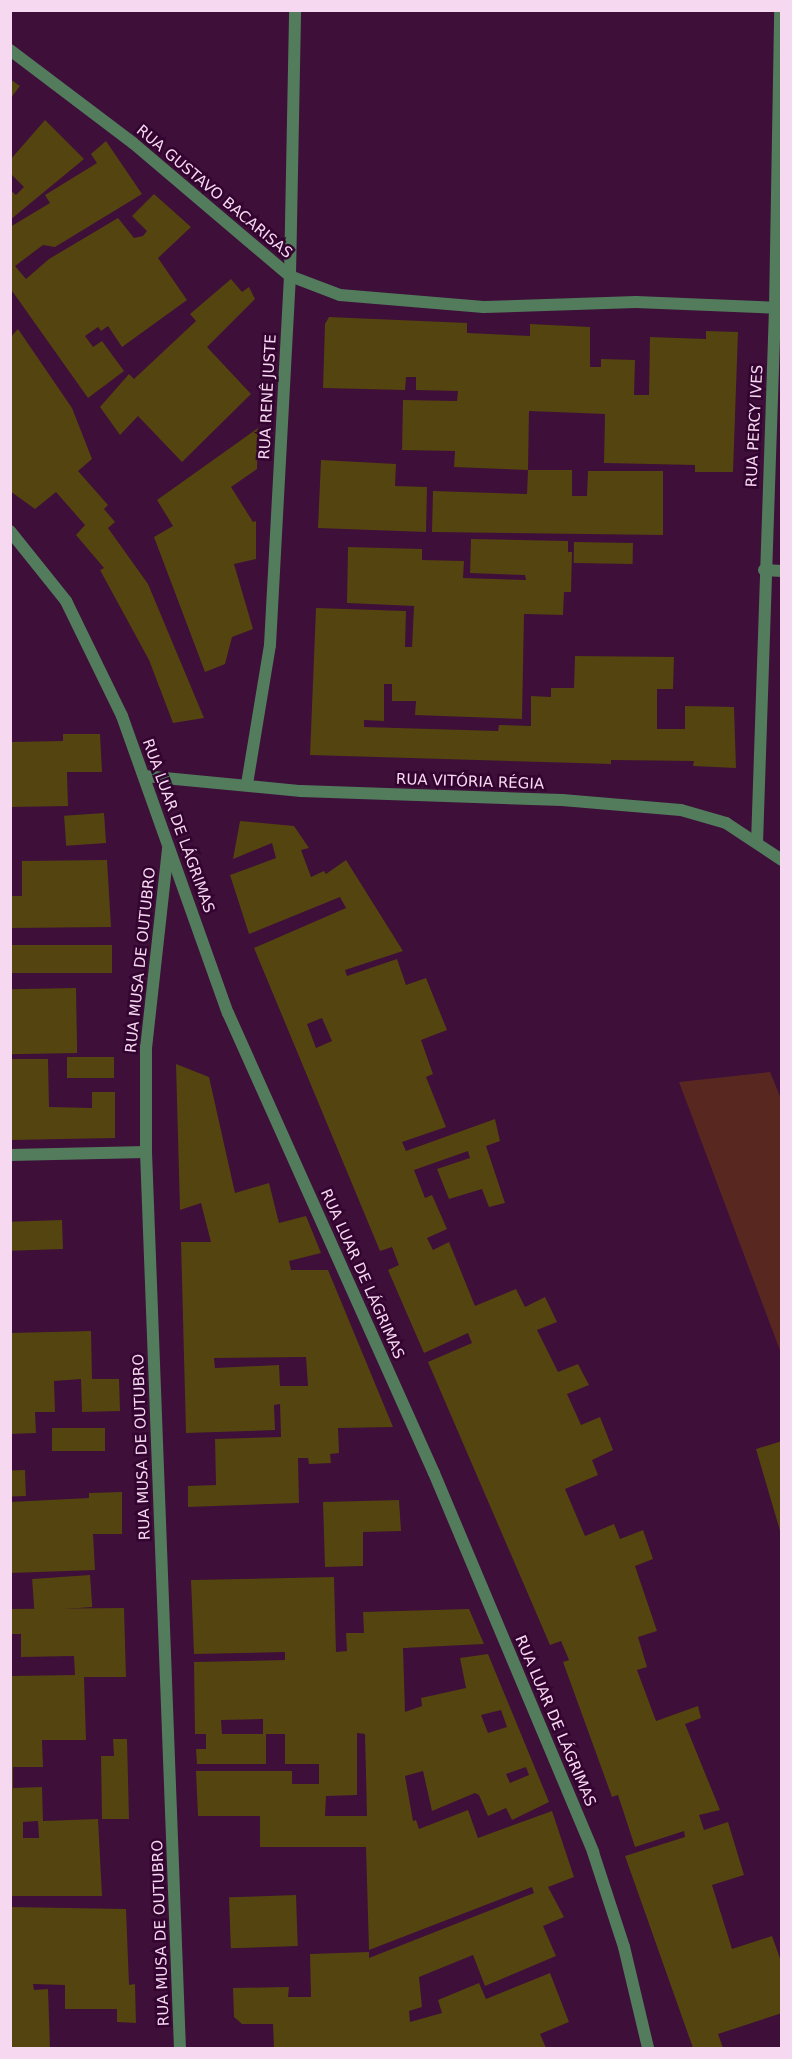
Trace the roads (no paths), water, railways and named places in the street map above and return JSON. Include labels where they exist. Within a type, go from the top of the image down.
[{"type":"street","name":"RUA RENÊ JUSTE","points":[[247,784],[270,645],[290,276],[295,10]]},
{"type":"street","name":"RUA PERCY IVES","points":[[757,843],[764,570],[778,308],[780,10]]},
{"type":"street","name":"RUA GUSTAVO BACARISAS","points":[[10,50],[133,143],[290,276],[340,295],[484,307],[636,302],[778,308]]},
{"type":"street","name":"RUA LUAR DE LÁGRIMAS","points":[[10,531],[66,601],[98,660],[144,776],[228,1013],[434,1473],[585,1831],[624,1947],[648,2049]]},
{"type":"street","points":[[764,570],[782,571]]},
{"type":"street","name":"RUA VITÓRIA RÉGIA","points":[[144,776],[247,784],[301,791],[562,800],[681,810],[726,823],[782,860]]},
{"type":"street","name":"RUA MUSA DE OUTUBRO","points":[[168,845],[146,1047],[146,1152],[180,2049]]},
{"type":"street","points":[[10,1155],[146,1152]]}]
